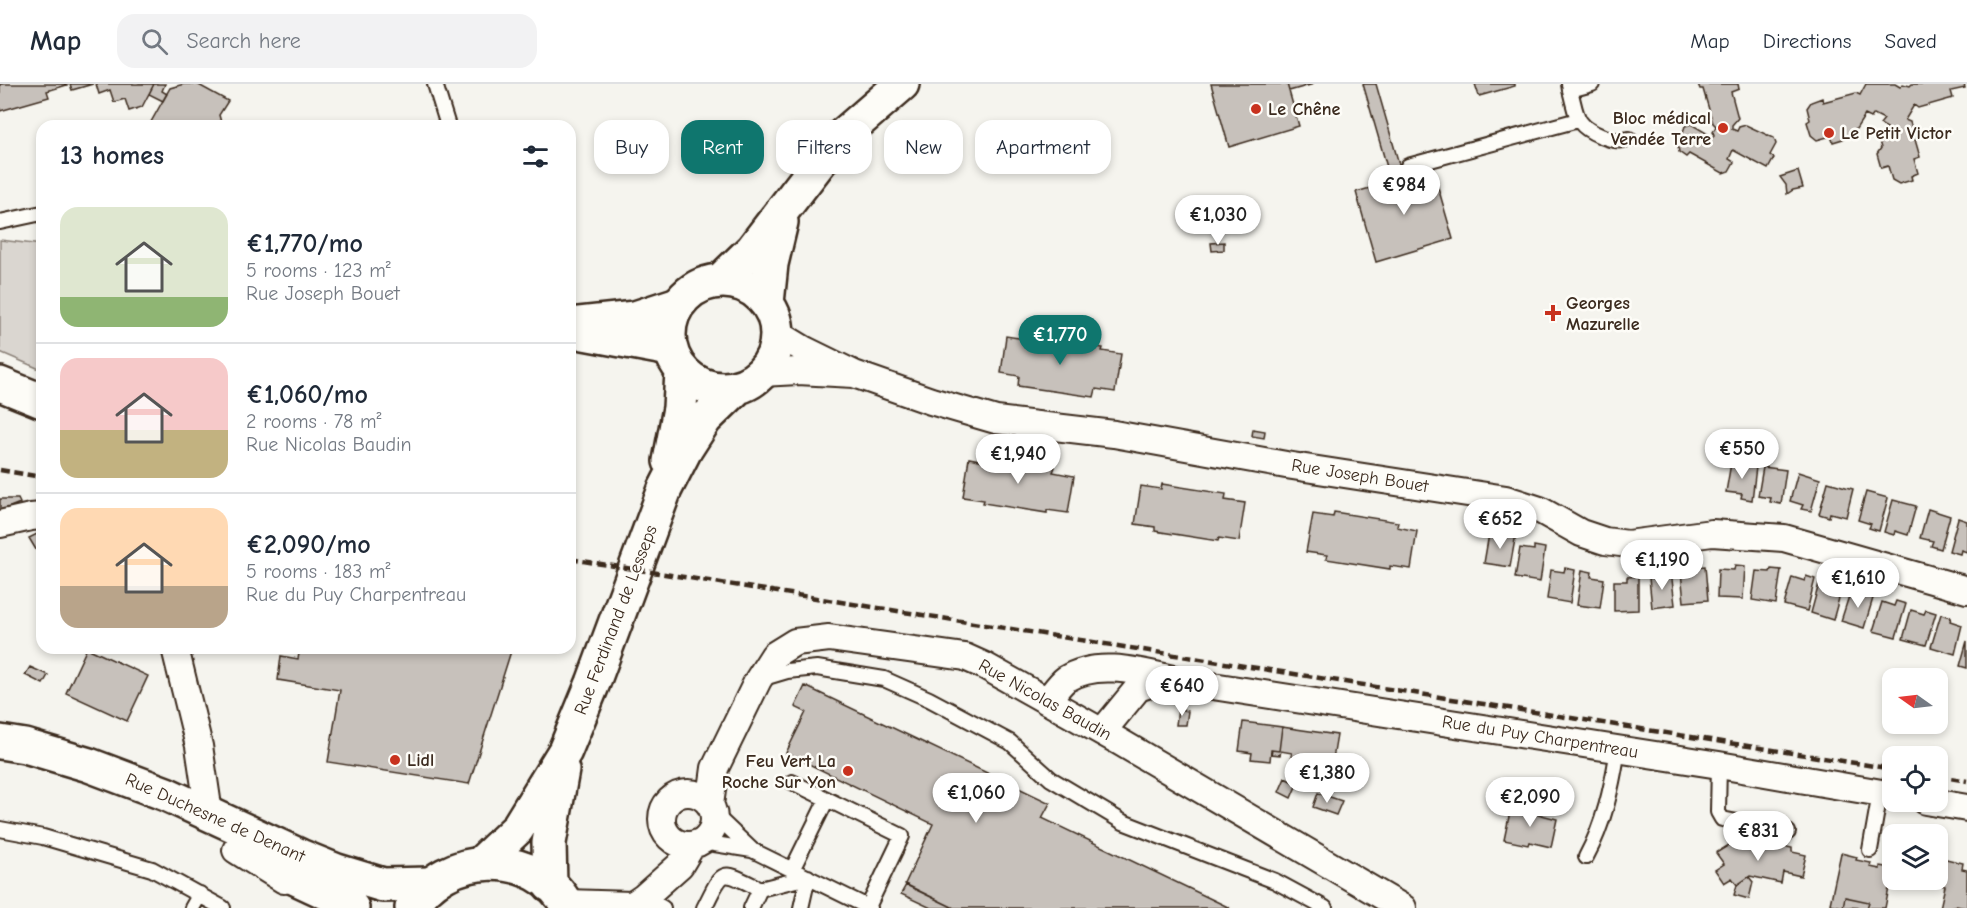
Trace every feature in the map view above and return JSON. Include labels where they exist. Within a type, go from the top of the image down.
[{"type":"main road","points":[[721,280],[752,250],[835,142],[902,84]]},
{"type":"main road","points":[[772,318],[754,291],[739,283],[721,280],[705,283],[689,291],[678,304],[671,318],[668,334],[676,360],[693,381],[723,390],[750,380],[773,354],[771,264],[785,209]]},
{"type":"main road","points":[[576,324],[635,318],[678,304]]},
{"type":"main road","points":[[576,332],[676,360]]},
{"type":"main road","name":"Rue Ferdinand de Lesseps","points":[[665,489],[680,408],[676,360]]},
{"type":"main road","name":"Rue Ferdinand de Lesseps","points":[[481,862],[517,829],[566,751],[665,489],[685,450],[705,419],[750,380]]},
{"type":"main road","points":[[0,384],[36,399]]},
{"type":"main road","name":"Rue Duchesne de Denant","points":[[0,742],[25,746],[89,765],[209,813],[337,871],[421,896]]},
{"type":"main road","name":"Rue Ferdinand de Lesseps","points":[[561,898],[549,843],[566,751]]},
{"type":"main road","name":"Rue Duchesne de Denant","points":[[0,762],[45,771],[142,806],[328,893],[352,908]]},
{"type":"main road","points":[[421,896],[454,870],[481,862],[506,864],[529,871],[561,898]]},
{"type":"street","name":"Rue Joseph Bouet","points":[[772,318],[805,350],[855,374],[931,401],[996,420],[1114,434],[1286,465],[1506,499],[1540,510],[1581,533],[1605,541],[1628,544],[1712,533],[1784,538],[1967,590]]},
{"type":"street","name":"Rue Joseph Bouet","points":[[750,380],[798,371],[855,374]]},
{"type":"street","points":[[0,524],[36,517]]},
{"type":"street","name":"Rue Nicolas Baudin","points":[[704,804],[715,768],[758,680],[774,655],[795,642],[830,638],[965,657],[1102,732],[1403,908]]},
{"type":"street","points":[[176,654],[199,746],[209,813]]},
{"type":"street","name":"Rue du Puy Charpentreau","points":[[1047,701],[1066,680],[1092,669],[1125,670],[1187,682],[1719,765],[1882,793]]},
{"type":"street","name":"Rue du Puy Charpentreau","points":[[1102,732],[1138,688],[1153,683],[1187,682]]},
{"type":"street","points":[[561,898],[645,900],[712,829],[704,804],[672,798],[663,812],[662,820],[668,836],[678,844],[697,843]]},
{"type":"street","points":[[1948,805],[1967,808]]},
{"type":"street","points":[[645,900],[668,836]]},
{"type":"street","points":[[236,850],[324,908]]},
{"type":"lane","points":[[435,84],[446,120]]},
{"type":"lane","points":[[1592,84],[1570,87],[1578,120],[1585,129],[1617,142],[1629,139]]},
{"type":"lane","points":[[1408,166],[1578,120]]},
{"type":"lane","points":[[0,222],[36,214]]},
{"type":"lane","points":[[758,680],[787,671],[818,668],[884,679],[929,699],[1010,742],[1051,779],[1123,822],[1275,881],[1325,908]]},
{"type":"lane","points":[[1586,857],[1598,835],[1613,782],[1617,749]]},
{"type":"lane","points":[[1719,765],[1718,812],[1722,819],[1788,832]]},
{"type":"lane","points":[[704,804],[752,850],[869,907],[902,836],[792,782]]},
{"type":"lane","points":[[792,870],[827,799]]},
{"type":"lane","points":[[1870,850],[1882,810]]},
{"type":"lane","points":[[0,829],[43,837],[152,869],[223,908]]},
{"type":"lane","points":[[697,843],[752,850]]},
{"type":"lane","points":[[704,908],[719,878],[726,874],[760,890],[808,877]]},
{"type":"lane","points":[[801,908],[808,877]]},
{"type":"lane","points":[[751,908],[760,890]]},
{"type":"lane","points":[[192,908],[200,894]]},
{"type":"shaded area","points":[[0,240],[36,244],[36,367],[0,352]]},
{"type":"building","points":[[0,84],[70,84],[47,91],[49,97],[0,111]]},
{"type":"building","points":[[70,84],[93,84],[72,90]]},
{"type":"building","points":[[96,84],[154,84],[142,107],[129,111],[125,99],[114,102],[110,90],[99,94]]},
{"type":"building","points":[[154,84],[165,84],[162,91],[167,94],[163,101],[149,94]]},
{"type":"building","points":[[184,84],[197,84],[228,101],[219,115],[220,120],[152,120],[170,88]]},
{"type":"building","name":"Le Chêne","points":[[1211,84],[1287,84],[1299,126],[1229,147]]},
{"type":"building","points":[[1287,84],[1314,84],[1289,91]]},
{"type":"building","points":[[1363,84],[1376,84],[1403,178],[1391,181]]},
{"type":"building","points":[[1475,84],[1515,84],[1515,86],[1479,96]]},
{"type":"building","name":"Bloc médical Vendée Terre","points":[[1698,84],[1738,84],[1739,89],[1731,92],[1738,118],[1732,125],[1732,129],[1737,131],[1739,127],[1746,125],[1774,138],[1776,144],[1770,155],[1774,158],[1768,169],[1733,150],[1729,159],[1734,162],[1729,171],[1723,173],[1689,154],[1686,157],[1679,152],[1678,147],[1685,126],[1691,124],[1713,137],[1714,135],[1716,126],[1713,123],[1703,89],[1700,89]]},
{"type":"building","name":"Le Petit Victor","points":[[1866,84],[1895,84],[1900,87],[1903,84],[1910,86],[1912,84],[1964,84],[1965,88],[1951,91],[1953,98],[1918,108],[1914,105],[1905,120],[1910,122],[1920,157],[1914,159],[1918,173],[1911,176],[1912,180],[1899,184],[1892,180],[1888,166],[1881,168],[1877,154],[1881,148],[1879,141],[1887,128],[1880,124],[1884,119],[1874,114],[1871,118],[1865,115],[1856,129],[1851,131],[1846,138],[1833,142],[1831,136],[1817,140],[1811,135],[1807,122],[1810,120],[1807,108],[1811,102],[1822,98],[1823,102],[1856,93],[1860,95]]},
{"type":"building","points":[[1433,170],[1453,239],[1376,262],[1356,192]]},
{"type":"building","points":[[1798,171],[1803,188],[1787,194],[1786,185],[1780,177]]},
{"type":"building","points":[[1224,242],[1224,250],[1212,251],[1211,243]]},
{"type":"building","points":[[1026,335],[1103,348],[1102,351],[1121,354],[1115,392],[1096,389],[1094,397],[1018,386],[1019,376],[1001,373],[1006,336],[1025,339]]},
{"type":"building","points":[[1253,429],[1265,431],[1264,438],[1252,436]]},
{"type":"building","points":[[991,456],[1055,467],[1053,472],[1074,476],[1068,513],[1047,510],[1047,513],[983,503],[984,500],[963,497],[969,458],[990,462]]},
{"type":"building","points":[[1731,463],[1756,467],[1752,500],[1741,498],[1742,494],[1726,492]]},
{"type":"building","points":[[1763,467],[1786,470],[1781,504],[1770,502],[1771,498],[1758,496]]},
{"type":"building","points":[[1798,472],[1820,479],[1811,511],[1801,509],[1803,505],[1790,501]]},
{"type":"building","points":[[1828,482],[1853,489],[1846,517],[1830,513],[1829,517],[1819,514]]},
{"type":"building","points":[[1162,484],[1226,494],[1225,500],[1245,503],[1239,541],[1219,538],[1218,541],[1155,531],[1155,527],[1135,524],[1141,486],[1161,489]]},
{"type":"building","points":[[1866,492],[1888,498],[1879,531],[1869,528],[1871,524],[1858,520]]},
{"type":"building","points":[[0,499],[18,499],[20,503],[0,511]]},
{"type":"building","points":[[1893,500],[1916,506],[1908,535],[1895,531],[1894,535],[1884,532]]},
{"type":"building","points":[[1928,509],[1950,516],[1941,549],[1931,546],[1933,541],[1920,538]]},
{"type":"building","points":[[1334,512],[1398,522],[1397,527],[1417,531],[1411,569],[1390,566],[1390,569],[1326,559],[1327,555],[1306,552],[1313,514],[1333,517]]},
{"type":"building","points":[[1958,518],[1967,521],[1967,552],[1961,550],[1960,554],[1949,551]]},
{"type":"building","points":[[1505,533],[1516,534],[1510,567],[1484,563],[1489,534],[1505,537]]},
{"type":"building","points":[[36,534],[36,550],[29,538]]},
{"type":"building","points":[[1534,546],[1545,548],[1540,582],[1515,578],[1520,548],[1534,550]]},
{"type":"building","points":[[1735,565],[1745,566],[1743,599],[1717,598],[1718,569],[1734,570]]},
{"type":"building","points":[[1705,566],[1708,600],[1684,602],[1681,572],[1694,571],[1694,567]]},
{"type":"building","points":[[1565,568],[1575,570],[1570,603],[1547,599],[1551,570],[1564,572]]},
{"type":"building","points":[[1771,569],[1781,570],[1776,604],[1752,600],[1756,571],[1770,572]]},
{"type":"building","points":[[1582,570],[1592,572],[1591,577],[1604,579],[1600,608],[1577,605]]},
{"type":"building","points":[[1671,571],[1675,605],[1652,608],[1649,578],[1662,577],[1662,572]]},
{"type":"building","points":[[1638,576],[1638,610],[1614,611],[1614,581],[1627,581],[1627,577]]},
{"type":"building","points":[[1806,576],[1815,579],[1807,611],[1784,605],[1792,577],[1805,581]]},
{"type":"building","points":[[1820,580],[1830,583],[1829,587],[1841,591],[1833,620],[1811,613]]},
{"type":"building","points":[[1863,592],[1874,595],[1864,628],[1841,621],[1850,593],[1862,596]]},
{"type":"building","points":[[1896,601],[1906,604],[1896,637],[1873,631],[1882,602],[1894,606]]},
{"type":"building","points":[[1911,610],[1924,614],[1926,610],[1936,613],[1926,645],[1903,639]]},
{"type":"building","points":[[1941,614],[1951,617],[1950,621],[1962,625],[1955,654],[1931,647]]},
{"type":"building","points":[[1967,641],[1967,668],[1960,666]]},
{"type":"building","points":[[84,654],[100,654],[148,676],[127,721],[66,693]]},
{"type":"building","points":[[299,654],[510,654],[469,784],[328,762],[340,690],[278,680],[281,656],[298,659]]},
{"type":"building","points":[[30,667],[48,675],[43,684],[25,675]]},
{"type":"building","points":[[805,686],[1050,803],[1042,818],[1230,908],[954,908],[905,884],[933,824],[786,753],[806,712],[795,707]]},
{"type":"building","points":[[1178,709],[1188,711],[1186,725],[1176,725]]},
{"type":"building","points":[[1243,722],[1282,727],[1279,751],[1271,750],[1270,761],[1251,759],[1252,753],[1239,751]]},
{"type":"building","points":[[1282,727],[1337,735],[1333,759],[1320,757],[1319,760],[1311,760],[1310,766],[1301,764],[1302,758],[1291,756],[1292,753],[1281,751],[1280,755],[1271,754],[1272,750],[1279,751]]},
{"type":"building","points":[[1285,778],[1297,784],[1291,798],[1279,792]]},
{"type":"building","points":[[1318,793],[1342,801],[1336,815],[1313,807]]},
{"type":"building","points":[[1511,807],[1557,819],[1551,847],[1504,840]]},
{"type":"building","points":[[1737,840],[1751,843],[1752,840],[1777,842],[1777,845],[1792,848],[1792,852],[1806,855],[1801,876],[1783,872],[1781,883],[1750,876],[1737,885],[1732,878],[1724,883],[1715,870],[1724,864],[1716,853]]},
{"type":"building","points":[[1841,853],[1857,857],[1856,860],[1871,863],[1870,867],[1880,869],[1882,866],[1882,890],[1889,890],[1885,908],[1867,908],[1869,902],[1845,897],[1843,907],[1830,904]]},
{"type":"building","points":[[1948,859],[1963,863],[1962,869],[1967,870],[1967,908],[1956,906],[1940,908],[1944,890],[1948,890]]},
{"type":"building","points":[[1749,877],[1753,882],[1749,899],[1734,895],[1737,885]]},
{"type":"building","points":[[906,885],[954,908],[931,908],[901,894]]},
{"type":"building","points":[[1845,897],[1869,902],[1867,908],[1843,907]]},
{"type":"railway","points":[[0,470],[36,476]]},
{"type":"railway","points":[[576,560],[1882,767]]},
{"type":"railway","points":[[1948,778],[1967,781]]},
{"type":"place","name":"Le Chêne","points":[[1256,109]]},
{"type":"place","name":"Bloc médical Vendée Terre","points":[[1723,128]]},
{"type":"place","name":"Le Petit Victor","points":[[1829,133]]},
{"type":"place","name":"Georges Mazurelle","points":[[1553,313]]},
{"type":"place","name":"Lidl","points":[[395,760]]},
{"type":"place","name":"Feu Vert La Roche Sur Yon","points":[[848,771]]}]
